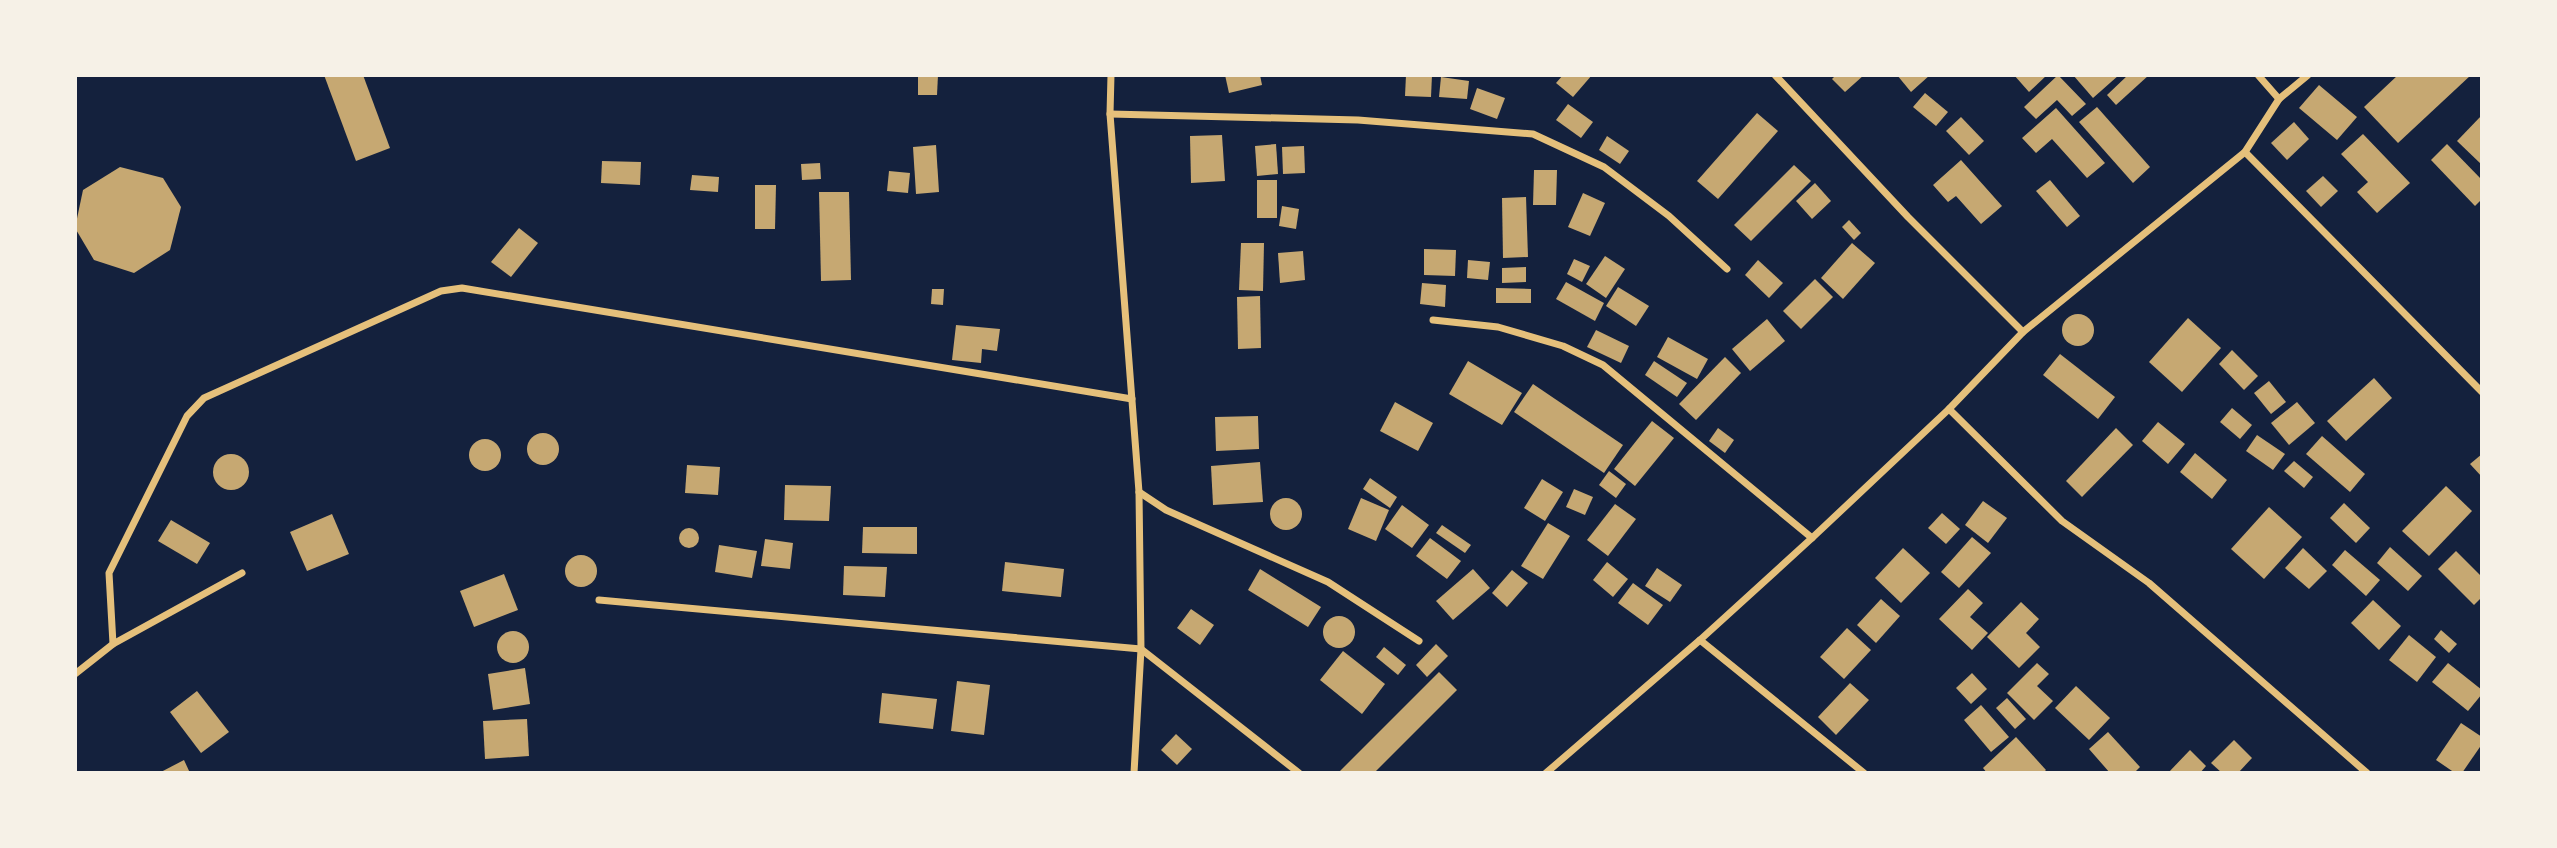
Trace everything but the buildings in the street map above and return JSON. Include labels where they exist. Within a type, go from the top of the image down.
[{"type":"street","points":[[1111,75],[1110,114],[1139,492],[1141,649],[1134,773]]},
{"type":"street","points":[[1774,75],[2023,332]]},
{"type":"street","points":[[2258,75],[2278,99]]},
{"type":"street","points":[[1546,773],[1700,640],[1812,538],[1949,409],[2023,332],[2245,152],[2278,99],[2308,75]]},
{"type":"street","points":[[1110,114],[1358,120],[1533,134],[1604,167],[1669,216],[1727,269]]},
{"type":"street","points":[[2245,152],[2482,393]]},
{"type":"street","points":[[113,644],[110,573],[187,416],[204,398],[441,291],[463,288],[1132,399]]},
{"type":"street","points":[[1433,320],[1498,327],[1563,345],[1602,365],[1812,538]]},
{"type":"street","points":[[1949,409],[2062,521],[2149,583],[2367,773]]},
{"type":"street","points":[[1139,492],[1166,510],[1328,582],[1419,641]]},
{"type":"street","points":[[75,674],[113,644],[242,573]]},
{"type":"street","points":[[599,600],[1141,649],[1299,773]]},
{"type":"street","points":[[1700,640],[1864,773]]}]
